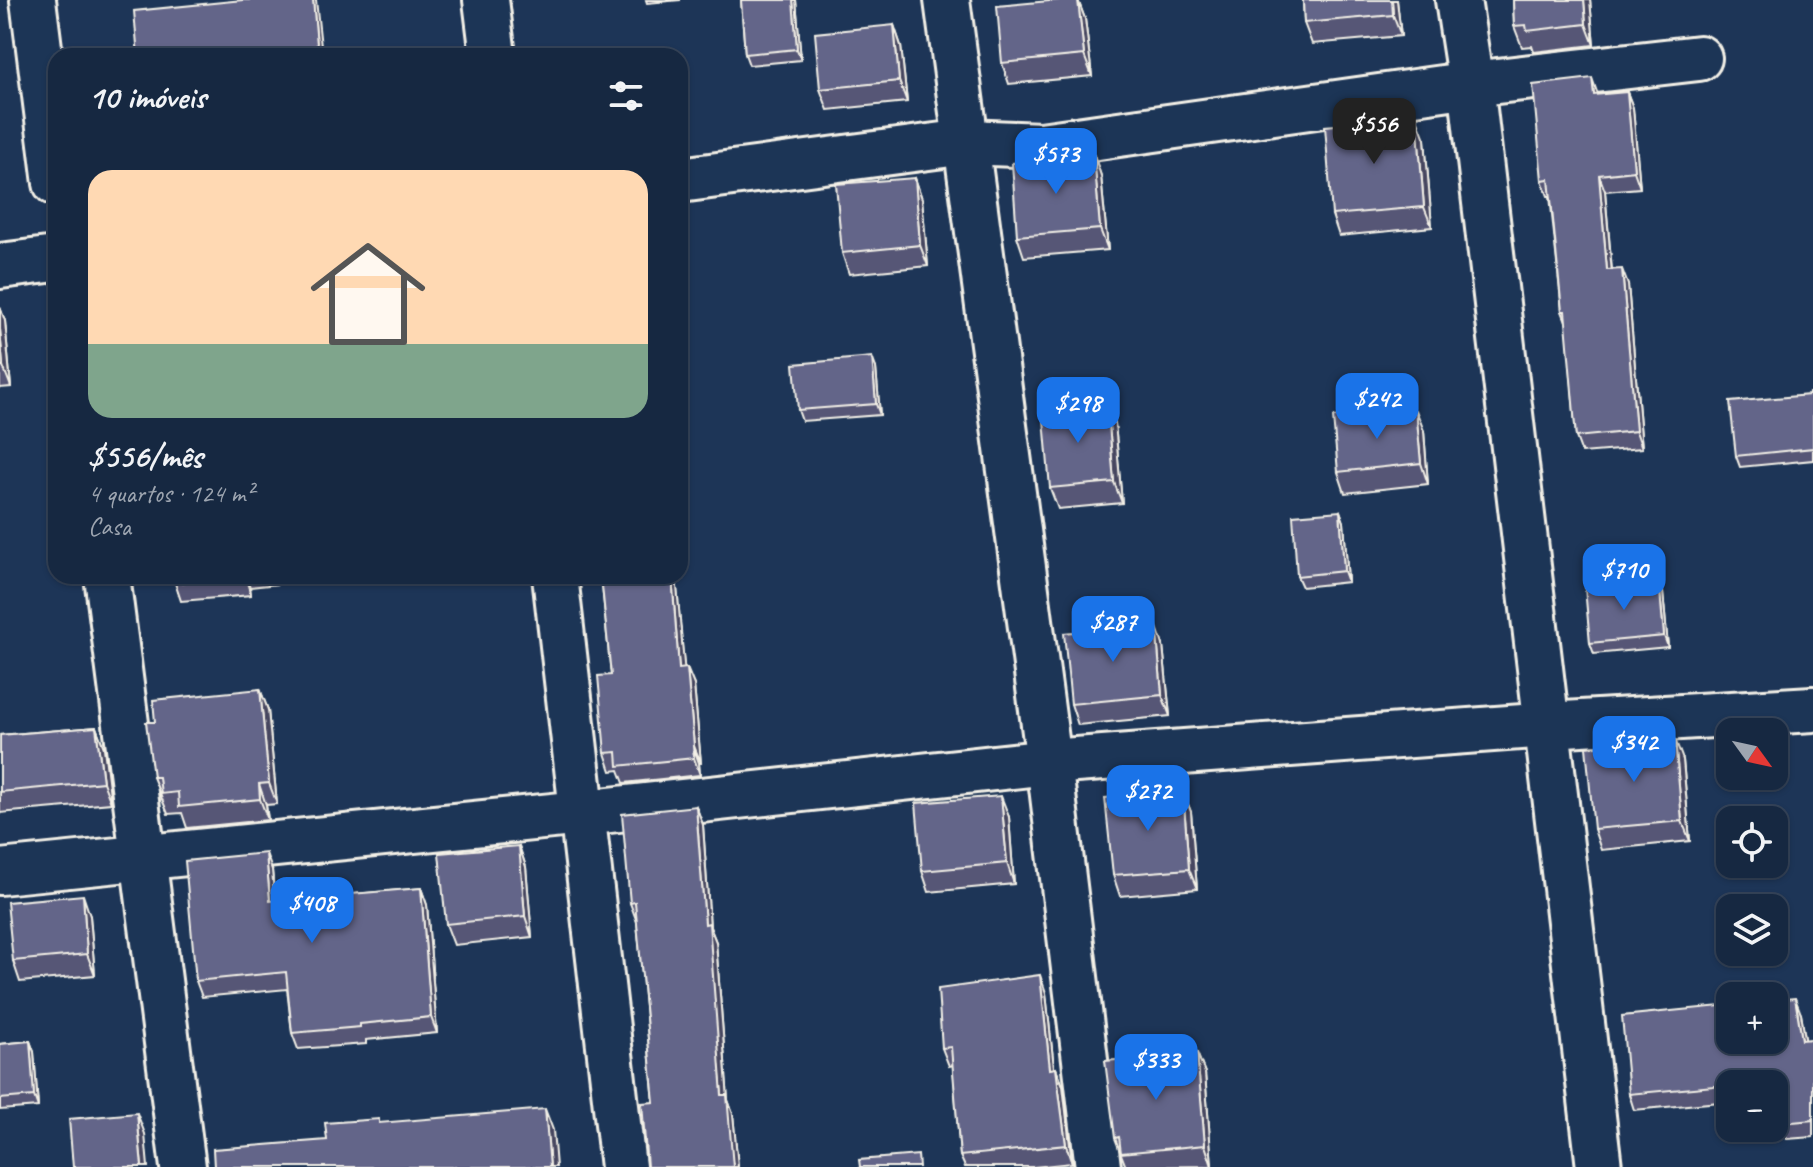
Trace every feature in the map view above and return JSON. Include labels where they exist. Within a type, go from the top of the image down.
[{"type":"street","points":[[33,0],[48,119]]},
{"type":"street","points":[[486,0],[492,48]]},
{"type":"street","points":[[947,0],[1049,762],[1098,1167]]},
{"type":"street","points":[[1458,0],[1471,84],[1599,1167]]},
{"type":"street","points":[[688,179],[966,142],[1041,145],[1471,84],[1699,58]]},
{"type":"street","points":[[0,266],[48,260]]},
{"type":"street","points":[[108,584],[183,1167]]},
{"type":"street","points":[[556,584],[623,1167]]},
{"type":"street","points":[[0,872],[1049,762],[1813,709]]},
{"type":"building","points":[[243,0],[313,0],[317,48],[137,48],[134,11]]},
{"type":"building","points":[[741,0],[793,0],[797,49],[745,54]]},
{"type":"building","points":[[1078,0],[1084,55],[1002,63],[997,6]]},
{"type":"building","points":[[1303,0],[1392,0],[1393,15],[1304,23]]},
{"type":"building","points":[[1513,0],[1584,0],[1586,24],[1527,31],[1526,25],[1514,26]]},
{"type":"building","points":[[894,25],[899,81],[820,89],[815,33]]},
{"type":"building","points":[[1592,78],[1594,95],[1627,92],[1634,171],[1599,175],[1607,270],[1622,269],[1636,431],[1576,437],[1549,179],[1542,180],[1533,85]]},
{"type":"building","points":[[1417,118],[1424,207],[1332,215],[1325,126]]},
{"type":"building","points":[[1094,155],[1100,229],[1017,236],[1012,163]]},
{"type":"building","points":[[915,178],[920,245],[842,253],[836,184]]},
{"type":"building","points":[[0,329],[3,366],[0,366]]},
{"type":"building","points":[[872,357],[876,404],[798,410],[794,364]]},
{"type":"building","points":[[1813,393],[1813,448],[1736,456],[1730,402]]},
{"type":"building","points":[[1107,402],[1114,482],[1050,488],[1043,408]]},
{"type":"building","points":[[1416,410],[1421,463],[1338,472],[1333,417]]},
{"type":"building","points":[[1340,511],[1344,571],[1297,576],[1293,515]]},
{"type":"building","points":[[1659,581],[1664,636],[1590,643],[1585,588]]},
{"type":"building","points":[[602,584],[673,584],[679,669],[687,668],[694,758],[618,766],[617,752],[605,753],[598,676],[611,675]]},
{"type":"building","points":[[1156,624],[1162,695],[1071,704],[1064,633]]},
{"type":"building","points":[[260,689],[269,783],[259,784],[260,799],[179,807],[178,792],[161,794],[159,777],[153,777],[146,722],[155,722],[153,700]]},
{"type":"building","points":[[96,727],[103,782],[0,792],[0,735]]},
{"type":"building","points":[[1675,739],[1682,821],[1594,829],[1586,747]]},
{"type":"building","points":[[1183,791],[1189,869],[1113,875],[1105,798]]},
{"type":"building","points":[[1001,796],[1007,863],[922,871],[916,803]]},
{"type":"building","points":[[696,806],[705,924],[709,923],[722,1095],[727,1095],[733,1167],[647,1167],[642,1103],[654,1102],[635,902],[630,903],[622,814]]},
{"type":"building","points":[[519,846],[525,916],[446,924],[439,853]]},
{"type":"building","points":[[266,853],[270,901],[421,888],[431,1017],[292,1033],[286,972],[196,981],[185,861]]},
{"type":"building","points":[[83,895],[87,954],[13,961],[7,902]]},
{"type":"building","points":[[1040,975],[1050,1069],[1056,1068],[1066,1145],[960,1156],[951,1047],[942,1048],[938,989]]},
{"type":"building","points":[[1795,998],[1802,1040],[1813,1039],[1813,1120],[1788,1122],[1788,1070],[1716,1070],[1716,1086],[1629,1094],[1622,1016],[1716,1006],[1716,1054],[1788,1054],[1788,999]]},
{"type":"building","points":[[30,1041],[34,1096],[0,1099],[0,1044]]},
{"type":"building","points":[[1197,1053],[1205,1145],[1121,1153],[1119,1137],[1115,1138],[1105,1061]]},
{"type":"building","points":[[545,1109],[550,1167],[214,1167],[213,1149],[327,1140],[325,1123],[379,1119],[379,1123]]},
{"type":"building","points":[[137,1113],[142,1167],[73,1167],[69,1119]]},
{"type":"building","points":[[918,1155],[919,1167],[860,1167],[859,1160]]}]
